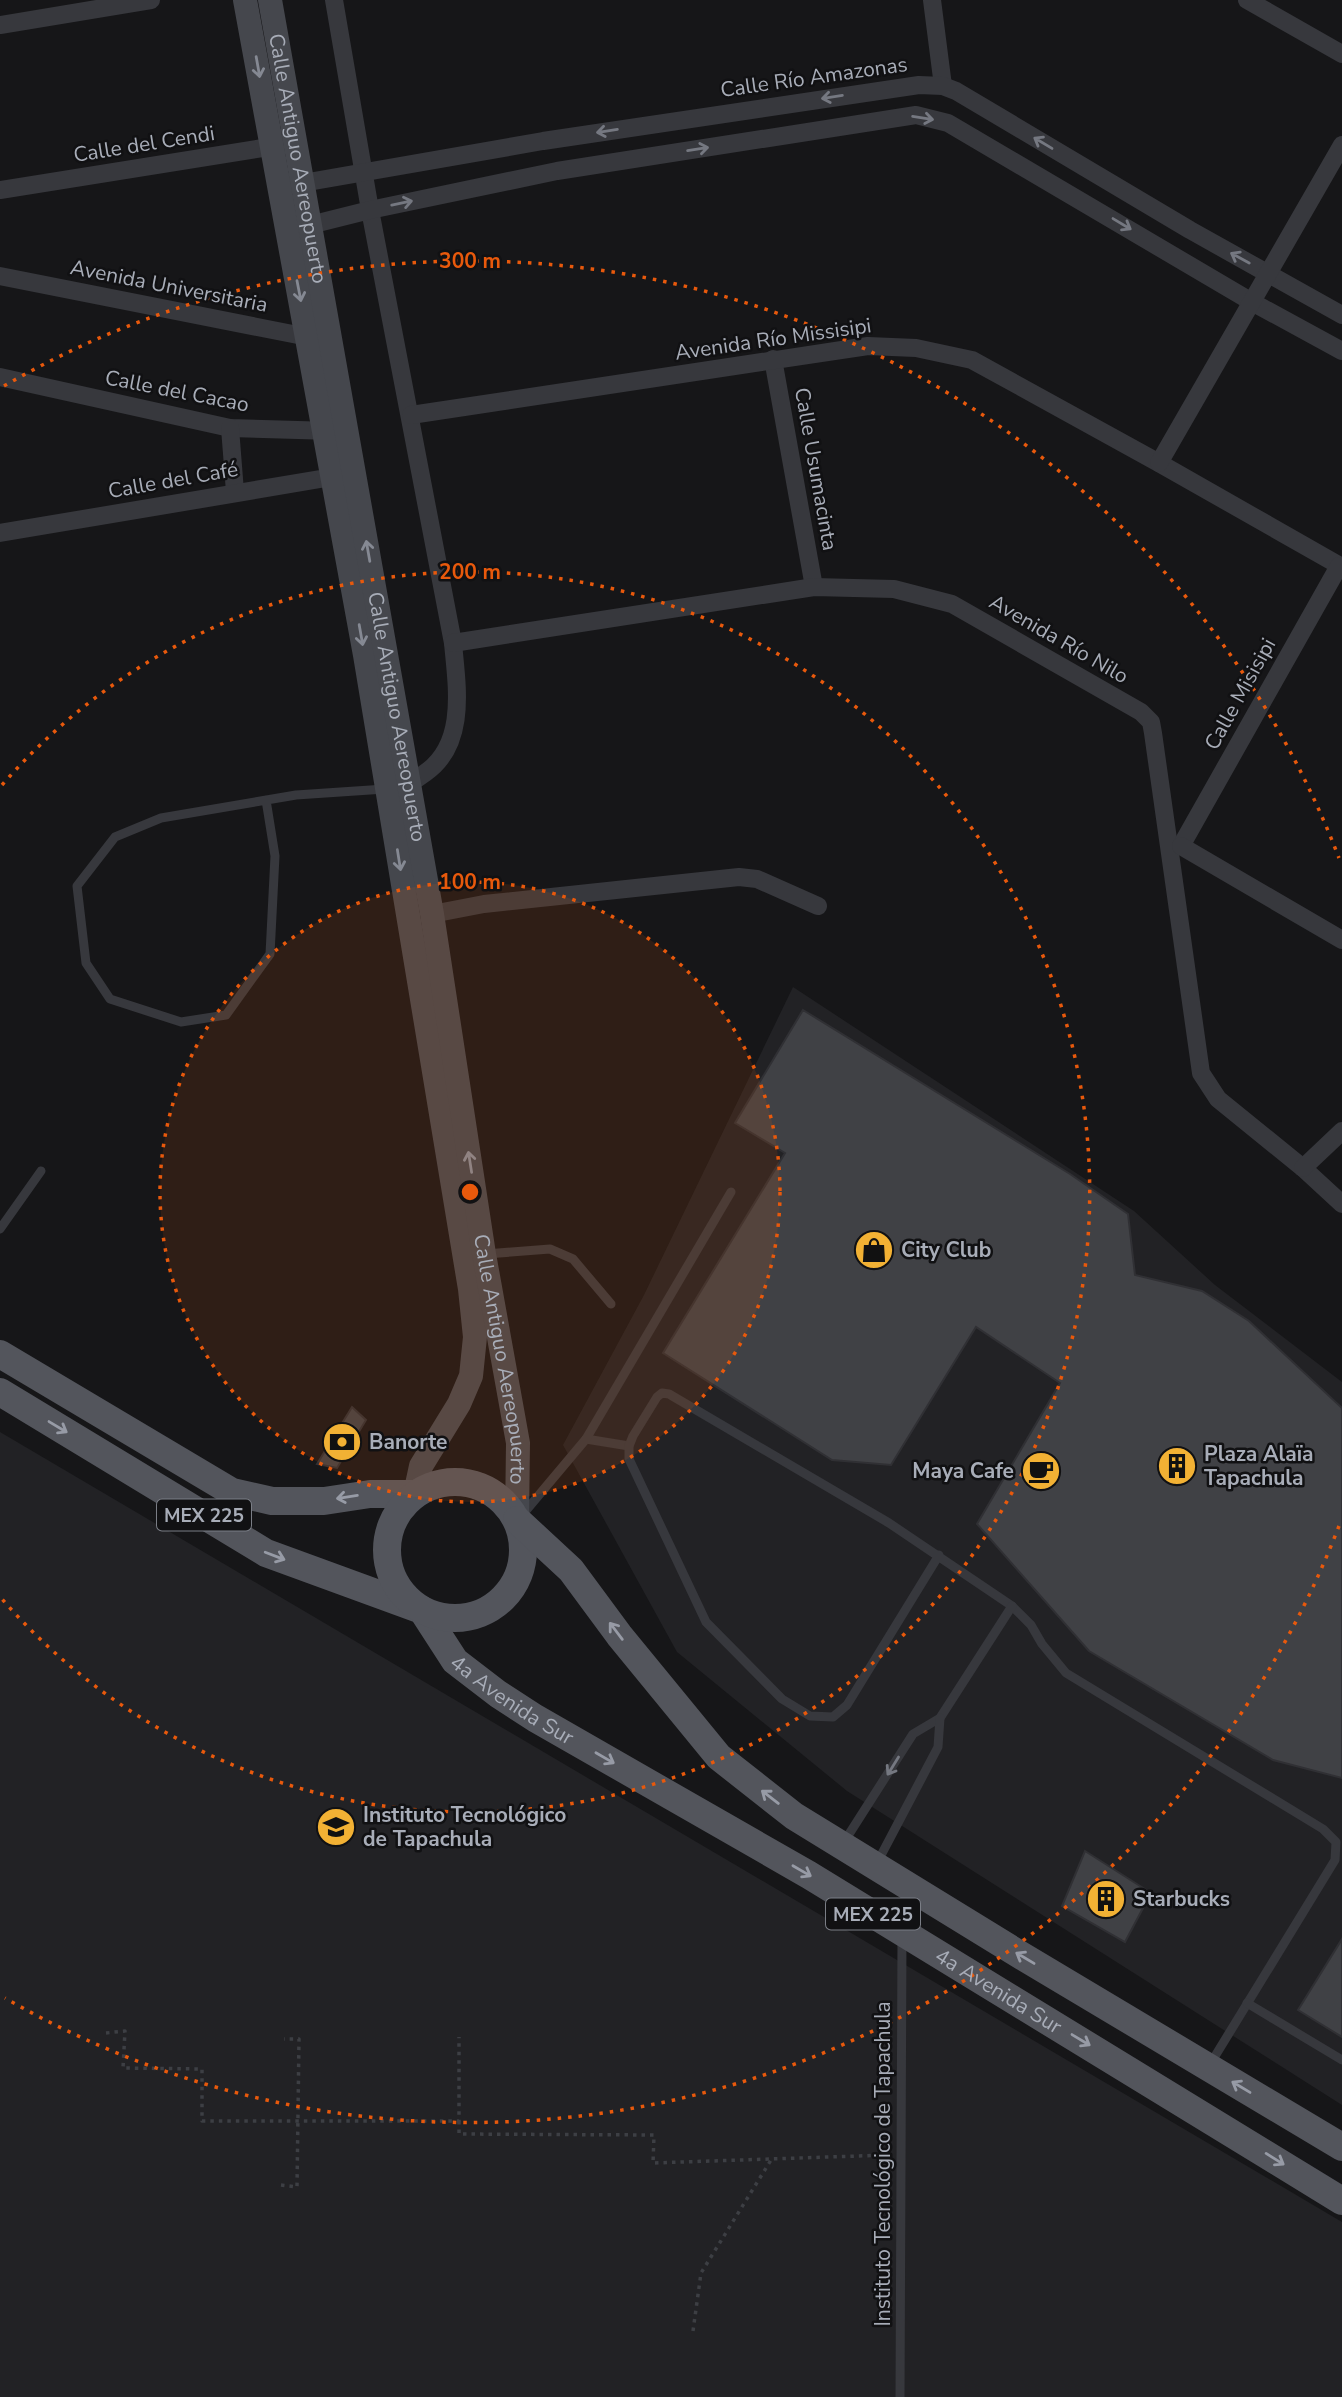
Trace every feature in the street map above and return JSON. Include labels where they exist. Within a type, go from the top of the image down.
[{"type":"main road","name":"Calle Antiguo Aereopuerto","points":[[245,0],[284,145],[344,475],[398,787],[470,1289],[475,1337],[471,1376],[447,1426],[421,1466],[415,1494]]},
{"type":"main road","name":"Calle Antiguo Aereopuerto","points":[[270,0],[284,145]]},
{"type":"main road","name":"Calle Antiguo Aereopuerto","points":[[398,787],[432,914],[484,1254],[518,1443],[517,1520]]},
{"type":"main road","name":"MEX 225","points":[[0,1354],[232,1492],[272,1501],[324,1501],[370,1494],[415,1494]]},
{"type":"main road","name":"MEX 225","points":[[0,1392],[266,1552],[422,1610]]},
{"type":"main road","points":[[460,1481],[483,1487],[503,1501],[517,1520],[523,1541],[522,1563],[515,1583],[502,1600],[484,1612],[463,1618],[442,1617],[422,1610],[404,1596],[392,1576],[387,1554],[389,1531],[399,1511],[415,1494],[436,1484],[460,1481]]},
{"type":"main road","name":"4a Avenida Sur","points":[[517,1520],[571,1570],[619,1636],[719,1757],[794,1816],[1342,2147]]},
{"type":"main road","name":"4a Avenida Sur","points":[[422,1610],[455,1661],[535,1718],[809,1875],[1342,2201]]},
{"type":"street","points":[[0,25],[152,0]]},
{"type":"street","points":[[334,0],[370,210],[453,643],[458,694],[455,729],[437,765],[398,787]]},
{"type":"street","points":[[932,0],[943,86]]},
{"type":"street","points":[[1254,2],[1342,54]]},
{"type":"street","name":"Calle Río Amazonas","points":[[292,185],[543,141],[905,86],[943,86],[956,91],[1190,230],[1342,315]]},
{"type":"street","points":[[299,228],[370,210],[557,171],[916,115],[948,123],[1252,302],[1342,351]]},
{"type":"street","name":"Calle del Cendi","points":[[0,190],[284,145]]},
{"type":"street","points":[[1159,463],[1342,145]]},
{"type":"street","name":"Avenida Universitaria","points":[[0,276],[319,335]]},
{"type":"street","name":"Avenida Río Missisipi","points":[[411,415],[868,346],[916,348],[972,360],[1341,566]]},
{"type":"street","name":"Calle Usumacinta","points":[[774,359],[814,587]]},
{"type":"street","name":"Calle del Cacao","points":[[0,377],[230,428],[336,430]]},
{"type":"street","points":[[230,428],[235,492]]},
{"type":"street","name":"Calle del Café","points":[[0,533],[344,475]]},
{"type":"street","name":"Calle Misisipi","points":[[1174,847],[1341,566]]},
{"type":"street","name":"Avenida Río Nilo","points":[[453,643],[814,587],[894,589],[952,604],[1141,712],[1151,722],[1174,847],[1201,1073],[1218,1098],[1303,1167],[1342,1204]]},
{"type":"street","points":[[1174,847],[1342,940]]},
{"type":"street","points":[[432,914],[484,904],[739,877],[757,878],[818,906]]},
{"type":"street","points":[[1303,1167],[1342,1130]]},
{"type":"lane","points":[[266,800],[275,856],[270,954],[226,1015],[181,1023],[110,999],[86,963],[76,886],[115,837],[162,818],[266,800],[296,795],[398,787]]},
{"type":"lane","points":[[0,1229],[41,1171]]},
{"type":"lane","points":[[517,1520],[586,1439],[731,1192]]},
{"type":"lane","points":[[484,1254],[550,1249],[573,1259],[611,1304]]},
{"type":"lane","points":[[939,1555],[847,1705],[833,1717],[810,1716],[782,1699],[706,1622],[629,1459],[629,1446],[657,1397],[662,1393],[669,1394],[939,1555],[1012,1606],[1031,1625],[1042,1644],[1066,1673],[1323,1829],[1336,1842],[1335,1860],[1208,2067]]},
{"type":"lane","points":[[586,1439],[629,1446]]},
{"type":"lane","points":[[842,1847],[913,1734],[940,1718],[1012,1606]]},
{"type":"lane","points":[[876,1866],[938,1747],[940,1718]]},
{"type":"lane","name":"Instituto Tecnológico de Tapachula","points":[[900,2397],[901,1932]]},
{"type":"lane","points":[[1247,2003],[1342,2060]]},
{"type":"path","points":[[106,2033],[125,2031],[122,2068],[202,2069],[202,2121],[459,2121]]},
{"type":"path","points":[[459,2037],[459,2134],[654,2135],[653,2163],[900,2154]]},
{"type":"path","points":[[281,2185],[297,2187],[299,2039],[284,2039]]},
{"type":"path","points":[[693,2331],[701,2273],[771,2160]]},
{"type":"shaded area","points":[[793,987],[1134,1211],[1215,1285],[1342,1382],[1342,2105],[847,1791],[677,1652],[563,1445],[644,1295]]},
{"type":"shaded area","name":"Instituto Tecnológico de Tapachula","points":[[0,1432],[1342,2222],[1342,2397],[0,2397]]},
{"type":"building","points":[[803,1010],[1070,1174],[1128,1214],[1135,1275],[1202,1291],[1249,1321],[1342,1408],[1342,1778],[1273,1760],[1089,1651],[977,1524],[1060,1383],[976,1327],[891,1465],[832,1460],[663,1353],[785,1153],[735,1123]]},
{"type":"building","name":"Banorte","points":[[352,1407],[366,1420],[337,1468],[317,1464]]},
{"type":"building","name":"Starbucks","points":[[1085,1851],[1151,1893],[1125,1942],[1062,1906]]},
{"type":"building","points":[[1342,1939],[1342,2037],[1298,2010]]},
{"type":"place","name":"City Club","points":[[874,1250]]},
{"type":"place","name":"Banorte","points":[[342,1442]]},
{"type":"place","name":"Plaza Alaïa Tapachula","points":[[1177,1466]]},
{"type":"place","name":"Maya Cafe","points":[[1041,1471]]},
{"type":"place","name":"Instituto Tecnológico de Tapachula","points":[[336,1827]]},
{"type":"place","name":"Starbucks","points":[[1106,1899]]}]
